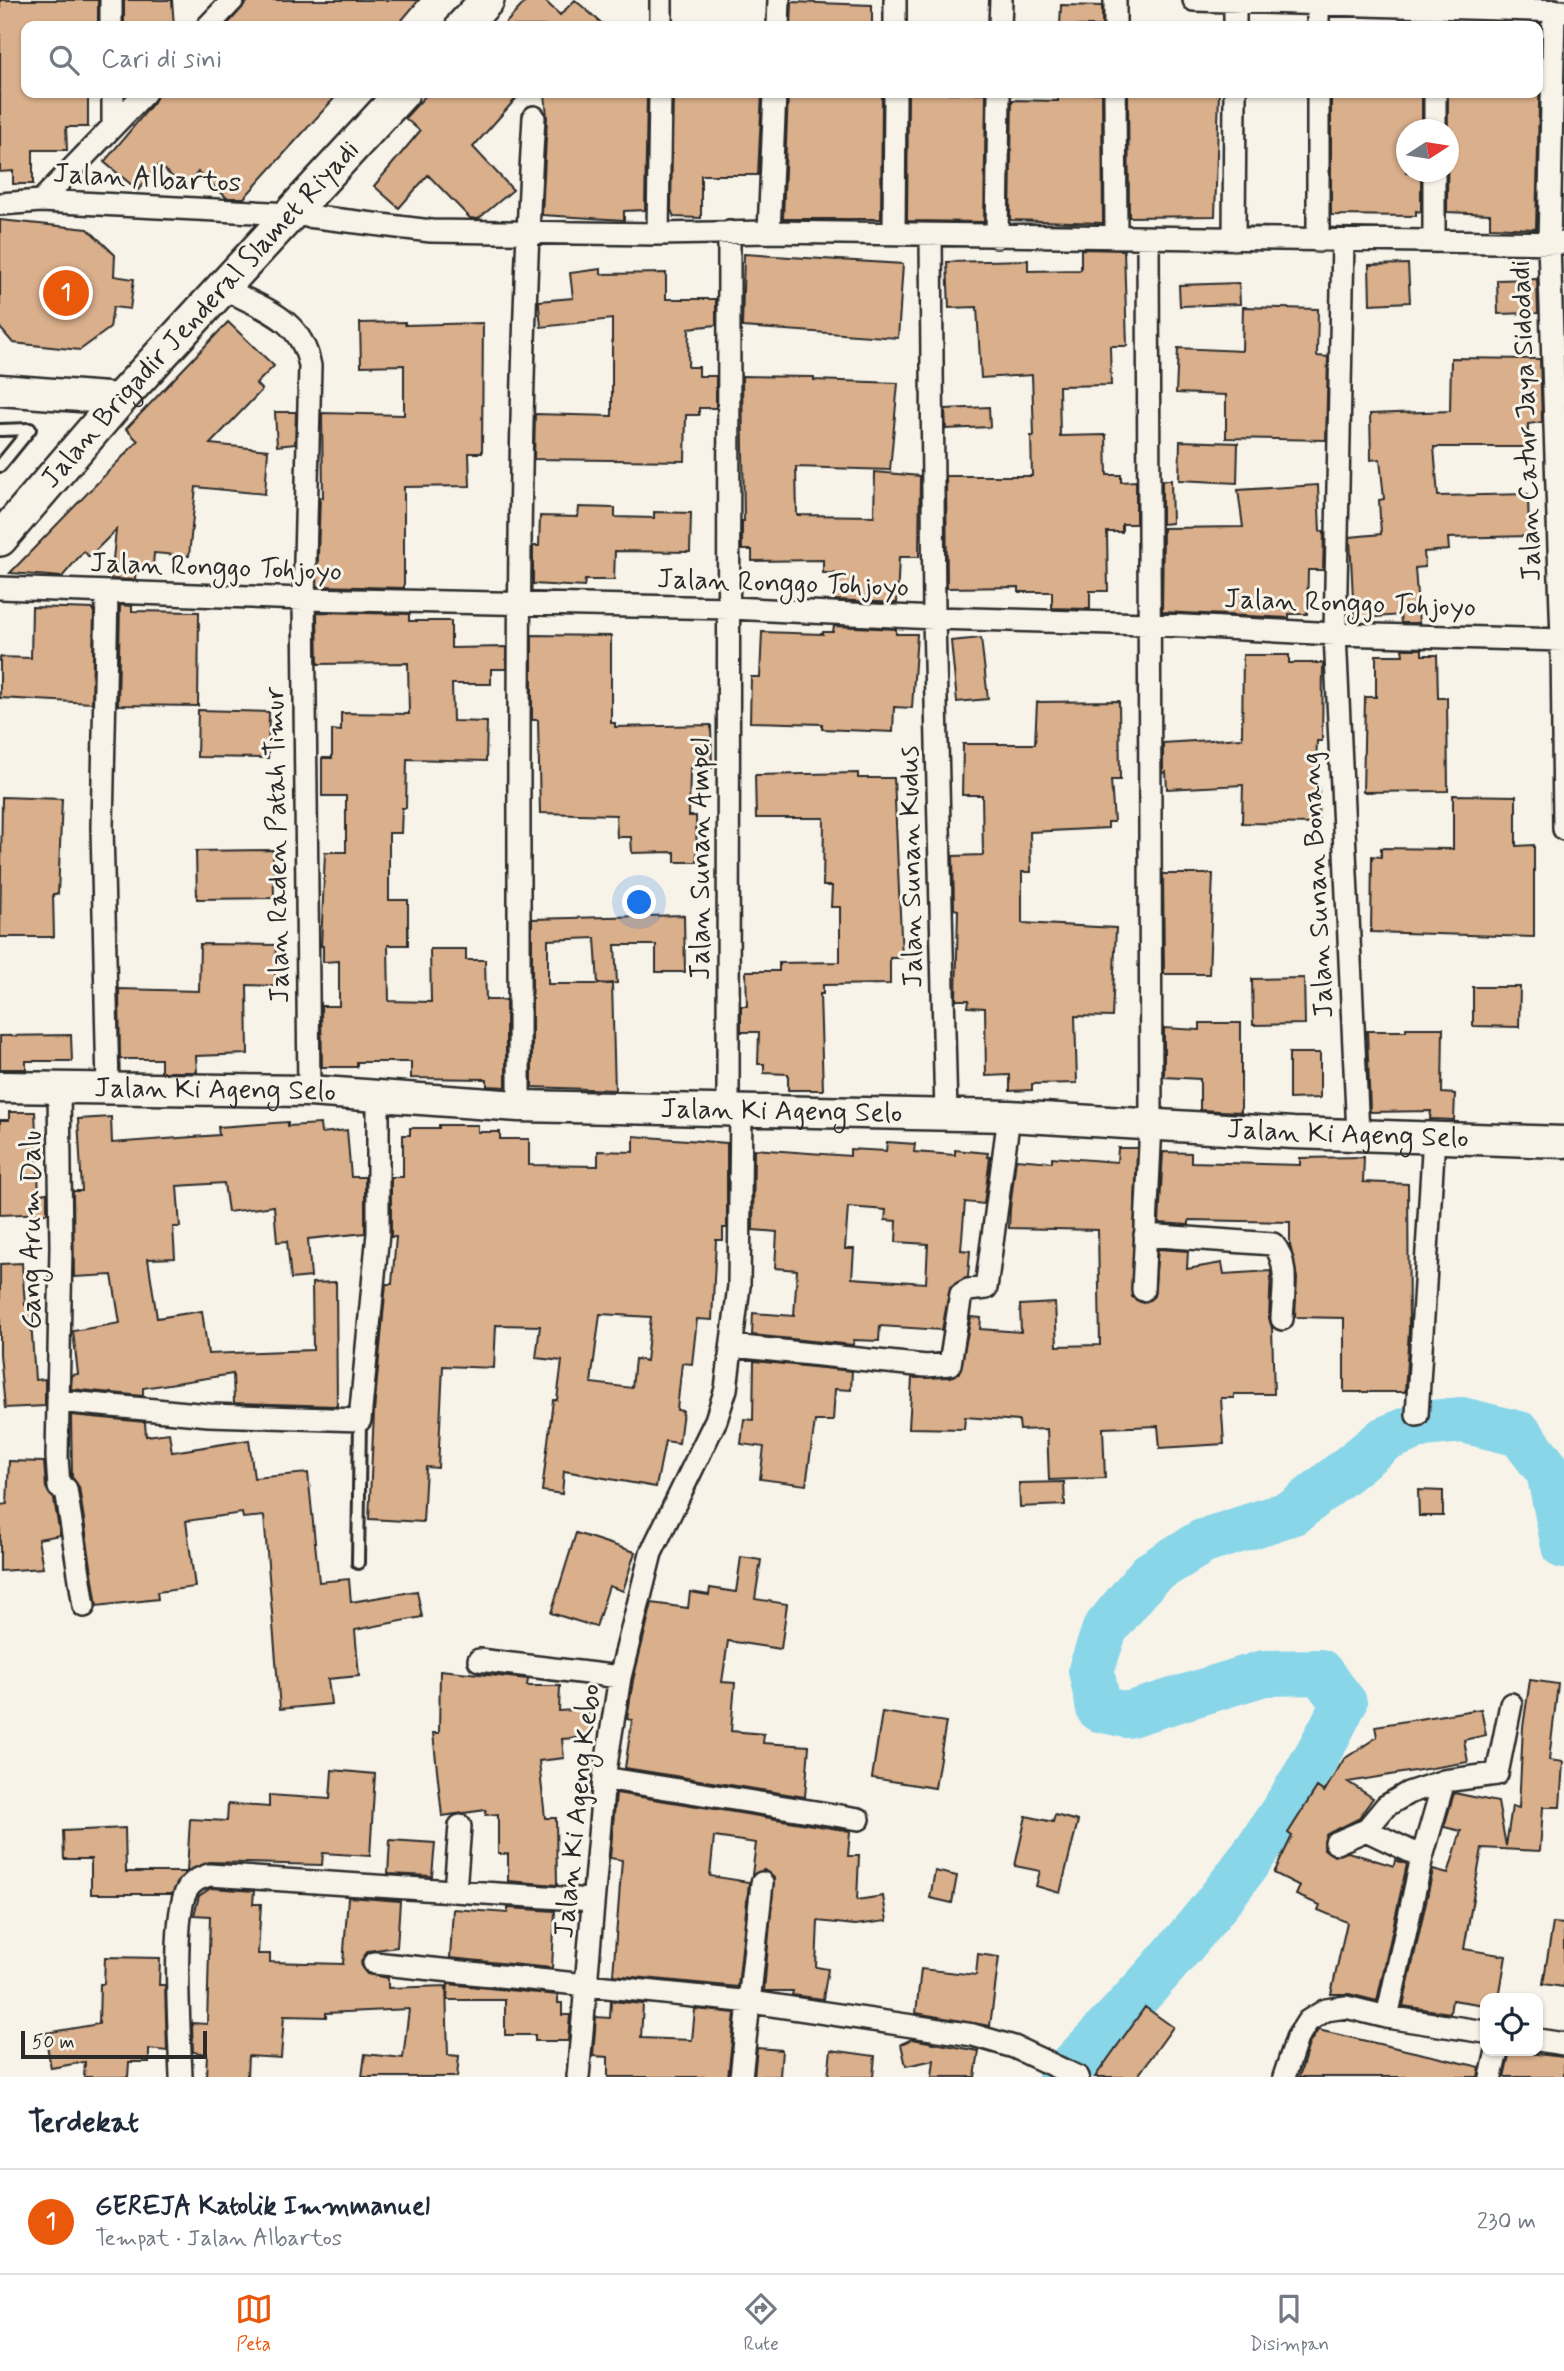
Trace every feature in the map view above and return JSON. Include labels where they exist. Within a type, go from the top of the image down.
[{"type":"main road","points":[[468,21],[487,0]]},
{"type":"main road","name":"Jalan Brigadir Jenderal Slamet Riyadi","points":[[0,539],[120,399],[397,98]]},
{"type":"street","points":[[111,0],[111,21]]},
{"type":"street","points":[[213,21],[233,0]]},
{"type":"street","points":[[661,0],[661,21]]},
{"type":"street","points":[[778,21],[779,0]]},
{"type":"street","points":[[895,0],[895,21]]},
{"type":"street","points":[[1000,21],[1001,0]]},
{"type":"street","points":[[1115,0],[1115,21]]},
{"type":"street","points":[[1194,0],[1235,2],[1318,16],[1346,3],[1435,18],[1478,4],[1559,11]]},
{"type":"street","points":[[1235,2],[1235,21]]},
{"type":"street","name":"Jalan Catur Jaya Sidodadi","points":[[1559,11],[1557,243],[1564,829]]},
{"type":"street","points":[[113,98],[113,126]]},
{"type":"street","points":[[41,201],[140,98]]},
{"type":"street","points":[[658,234],[660,98]]},
{"type":"street","points":[[769,232],[775,98]]},
{"type":"street","points":[[894,233],[895,98]]},
{"type":"street","points":[[997,237],[999,98]]},
{"type":"street","points":[[1115,98],[1116,236]]},
{"type":"street","points":[[1234,239],[1235,98]]},
{"type":"street","points":[[1318,98],[1318,241]]},
{"type":"street","points":[[1435,98],[1435,119]]},
{"type":"street","points":[[520,1106],[521,603],[527,230],[534,117]]},
{"type":"street","points":[[1434,182],[1434,240]]},
{"type":"street","name":"Jalan Albartos","points":[[0,204],[41,201],[291,214],[431,231],[894,233],[997,237],[1116,236],[1148,239],[1557,243]]},
{"type":"street","name":"Jalan Sunan Ampel","points":[[729,232],[735,1109]]},
{"type":"street","name":"Jalan Sunan Kudus","points":[[930,235],[934,618],[946,1115]]},
{"type":"street","points":[[1143,1290],[1151,1124],[1147,624],[1148,239]]},
{"type":"street","name":"Jalan Sunan Bonang","points":[[1343,241],[1335,634],[1358,1134]]},
{"type":"street","name":"Jalan Raden Patah Timur","points":[[223,288],[287,322],[300,335],[307,349],[311,428],[304,599],[309,1091]]},
{"type":"street","points":[[0,390],[120,399]]},
{"type":"street","name":"Jalan Ronggo Tohjoyo","points":[[0,588],[304,599],[730,608],[1335,634],[1563,640]]},
{"type":"street","points":[[107,593],[102,827],[108,1087]]},
{"type":"street","name":"Jalan Ki Ageng Selo","points":[[0,1087],[309,1091],[520,1106],[1009,1116],[1434,1136],[1477,1141],[1564,1142]]},
{"type":"street","name":"Gang Arum Dalu","points":[[59,1087],[61,1247],[57,1457],[59,1488],[66,1489],[83,1606]]},
{"type":"street","points":[[58,1402],[209,1415],[360,1420],[378,1233],[378,1095]]},
{"type":"street","name":"Jalan Ki Ageng Kebo","points":[[578,2077],[604,1778],[620,1677],[651,1553],[716,1420],[726,1389],[733,1346],[742,1214],[735,1109]]},
{"type":"street","points":[[733,1346],[926,1366],[950,1364],[961,1294],[968,1290],[986,1288],[1009,1116]]},
{"type":"street","points":[[1418,1415],[1434,1136]]},
{"type":"street","points":[[1145,1235],[1273,1244],[1281,1252],[1283,1262],[1282,1319]]},
{"type":"street","points":[[479,1660],[620,1677]]},
{"type":"street","points":[[1336,1843],[1366,1830],[1395,1800],[1444,1781],[1497,1774],[1511,1704]]},
{"type":"street","points":[[604,1778],[859,1819]]},
{"type":"street","points":[[1387,2017],[1422,1857],[1444,1781]]},
{"type":"street","points":[[455,1891],[460,1826]]},
{"type":"street","points":[[1366,1830],[1422,1857]]},
{"type":"street","points":[[181,2077],[179,1918],[187,1889],[198,1878],[209,1875],[592,1900]]},
{"type":"street","points":[[741,2077],[762,1883]]},
{"type":"street","points":[[374,1963],[751,2002],[973,2035],[1045,2060],[1078,2077]]},
{"type":"street","points":[[1284,2077],[1297,2038],[1308,2021],[1326,2010],[1346,2007],[1387,2017],[1480,2031]]},
{"type":"street","points":[[1543,2041],[1564,2044]]},
{"type":"street","points":[[1491,2077],[1496,2056]]},
{"type":"lane","points":[[0,430],[30,429],[0,466]]},
{"type":"lane","points":[[358,1563],[360,1420]]},
{"type":"building","points":[[0,0],[98,0],[98,21],[21,21],[21,98],[88,98],[88,127],[66,127],[67,150],[33,150],[33,184],[13,184],[13,171],[0,172]]},
{"type":"building","points":[[124,0],[172,0],[174,21],[124,21]]},
{"type":"building","points":[[249,0],[419,0],[401,21],[230,21]]},
{"type":"building","points":[[527,0],[544,0],[560,15],[575,0],[599,21],[508,21]]},
{"type":"building","points":[[792,2],[872,5],[872,21],[791,21]]},
{"type":"building","points":[[1061,5],[1102,6],[1102,21],[1060,21]]},
{"type":"building","points":[[156,98],[334,98],[244,198],[227,198],[198,172],[185,188],[159,165],[138,190],[104,162]]},
{"type":"building","points":[[423,98],[517,98],[473,147],[513,190],[478,219],[470,218],[428,175],[399,208],[374,186],[420,131],[405,118]]},
{"type":"building","points":[[545,98],[647,98],[645,210],[624,211],[624,220],[542,215],[547,118]]},
{"type":"building","points":[[673,98],[762,98],[758,175],[701,175],[701,218],[674,217],[671,210]]},
{"type":"building","points":[[788,98],[882,98],[881,219],[783,219]]},
{"type":"building","points":[[908,98],[986,98],[984,222],[907,221]]},
{"type":"building","points":[[1058,98],[1102,98],[1103,223],[1010,220],[1012,100],[1058,101]]},
{"type":"building","points":[[1128,98],[1219,98],[1215,216],[1129,217]]},
{"type":"building","points":[[1331,98],[1422,98],[1422,119],[1396,119],[1396,182],[1421,182],[1421,212],[1416,211],[1416,216],[1331,215]]},
{"type":"building","points":[[1448,98],[1539,98],[1536,229],[1490,227],[1490,214],[1447,212],[1447,182],[1459,182],[1459,119],[1448,119]]},
{"type":"building","points":[[0,220],[88,229],[115,255],[114,276],[134,279],[130,309],[113,307],[110,328],[80,350],[13,343],[0,328]]},
{"type":"building","points":[[1081,249],[1124,250],[1127,346],[1110,346],[1111,385],[1059,386],[1060,436],[1106,435],[1107,475],[1121,475],[1121,482],[1136,481],[1136,524],[1122,524],[1122,532],[1107,532],[1108,591],[1090,591],[1090,609],[1052,608],[1052,592],[1019,592],[1019,587],[947,588],[946,476],[1032,476],[1031,436],[1034,436],[1032,375],[981,378],[977,307],[949,308],[947,262],[1028,260],[1028,271],[1081,270]]},
{"type":"building","points":[[744,254],[903,264],[898,338],[742,327]]},
{"type":"building","points":[[1408,264],[1410,302],[1370,304],[1369,265]]},
{"type":"building","points":[[601,269],[601,274],[666,273],[666,299],[716,299],[716,325],[689,328],[688,367],[699,367],[699,376],[716,376],[716,408],[699,408],[699,415],[686,415],[685,461],[534,459],[535,414],[612,416],[612,319],[541,327],[539,306],[539,301],[573,298],[570,273]]},
{"type":"building","points":[[1537,279],[1538,313],[1498,314],[1497,280]]},
{"type":"building","points":[[1239,283],[1240,304],[1180,306],[1179,285]]},
{"type":"building","points":[[1243,307],[1318,309],[1317,356],[1328,357],[1326,440],[1226,438],[1226,395],[1176,393],[1178,348],[1242,351]]},
{"type":"building","points":[[228,322],[274,366],[256,384],[262,390],[210,444],[268,450],[265,494],[196,487],[189,556],[154,553],[153,566],[136,565],[135,580],[111,579],[116,530],[89,557],[84,551],[62,577],[10,573],[138,441],[126,429]]},
{"type":"building","points":[[405,322],[405,325],[483,323],[482,453],[469,453],[470,486],[404,487],[404,588],[317,586],[320,497],[323,498],[322,413],[404,415],[404,365],[361,366],[360,323]]},
{"type":"building","points":[[1451,358],[1540,359],[1542,422],[1528,424],[1528,447],[1434,447],[1438,496],[1528,494],[1529,536],[1448,538],[1449,550],[1424,552],[1425,567],[1415,568],[1419,623],[1401,623],[1400,615],[1354,619],[1350,537],[1381,534],[1379,500],[1384,499],[1380,459],[1371,460],[1370,414],[1450,411]]},
{"type":"building","points":[[742,376],[814,377],[814,380],[898,383],[890,470],[796,467],[797,515],[874,516],[875,472],[920,476],[919,557],[899,557],[897,603],[835,600],[835,573],[823,573],[823,560],[752,561],[752,550],[742,550]]},
{"type":"building","points":[[989,407],[990,427],[946,429],[945,409]]},
{"type":"building","points":[[275,412],[296,412],[295,444],[277,446]]},
{"type":"building","points":[[1180,441],[1238,443],[1237,483],[1179,480]]},
{"type":"building","points":[[1162,480],[1171,480],[1172,523],[1162,524]]},
{"type":"building","points":[[1318,485],[1320,531],[1324,531],[1323,570],[1308,570],[1307,614],[1289,614],[1289,618],[1162,612],[1163,528],[1243,527],[1238,490]]},
{"type":"building","points":[[579,507],[615,508],[615,517],[654,518],[654,512],[691,513],[690,552],[615,551],[614,580],[585,580],[584,587],[533,584],[533,546],[539,546],[540,516],[578,517]]},
{"type":"building","points":[[120,605],[132,606],[132,611],[199,612],[198,706],[118,705]]},
{"type":"building","points":[[32,607],[94,609],[92,703],[0,698],[0,657],[31,658]]},
{"type":"building","points":[[317,612],[409,614],[409,621],[451,621],[451,648],[506,647],[506,669],[491,669],[491,684],[452,684],[453,721],[487,722],[486,761],[407,759],[406,808],[402,808],[401,833],[389,833],[389,900],[408,900],[408,945],[388,945],[389,1001],[431,1002],[430,949],[466,949],[466,960],[485,960],[486,1000],[506,1000],[506,1087],[487,1086],[487,1079],[411,1078],[411,1062],[357,1062],[357,1067],[322,1067],[321,1006],[339,1006],[339,961],[323,962],[321,946],[325,852],[346,852],[346,796],[322,796],[322,758],[332,758],[332,730],[341,731],[341,713],[409,714],[408,663],[318,664]]},
{"type":"building","points":[[834,626],[896,629],[896,634],[917,634],[912,708],[894,707],[893,732],[822,729],[822,724],[750,722],[751,677],[760,677],[762,632],[823,634],[833,632]]},
{"type":"building","points":[[532,635],[611,636],[611,723],[615,723],[615,727],[711,725],[712,768],[690,768],[689,816],[696,816],[697,862],[675,862],[675,852],[632,853],[631,837],[617,837],[616,815],[540,813],[538,720],[532,720]]},
{"type":"building","points":[[981,638],[988,699],[957,702],[951,641]]},
{"type":"building","points":[[1402,649],[1422,649],[1422,655],[1437,655],[1438,698],[1447,698],[1448,791],[1363,792],[1365,697],[1376,697],[1376,655],[1403,655]]},
{"type":"building","points":[[1243,655],[1289,655],[1289,663],[1323,663],[1322,741],[1317,741],[1315,787],[1319,787],[1318,824],[1242,823],[1243,785],[1167,789],[1166,772],[1163,773],[1163,743],[1242,738]]},
{"type":"building","points":[[1119,701],[1120,780],[1111,780],[1114,822],[1108,822],[1108,828],[1030,832],[1031,872],[1022,872],[1022,923],[1116,928],[1112,1017],[1075,1016],[1077,1083],[1032,1084],[1032,1090],[1010,1091],[1010,1075],[986,1076],[985,1008],[968,1007],[969,1000],[956,1000],[958,910],[954,909],[953,856],[983,855],[982,795],[962,795],[963,744],[1035,744],[1037,702]]},
{"type":"building","points":[[198,710],[269,712],[268,758],[197,757]]},
{"type":"building","points":[[858,773],[858,778],[894,778],[902,958],[890,958],[890,984],[823,985],[823,994],[820,994],[823,1090],[788,1090],[788,1074],[764,1073],[764,1064],[758,1064],[759,1032],[741,1032],[741,1006],[747,1006],[746,971],[779,971],[779,963],[840,962],[840,907],[831,907],[832,886],[823,886],[824,818],[756,818],[755,775]]},
{"type":"building","points":[[1453,795],[1516,796],[1516,846],[1534,845],[1534,937],[1371,932],[1372,856],[1381,857],[1381,848],[1453,849]]},
{"type":"building","points":[[2,797],[62,799],[58,894],[53,894],[54,937],[0,937]]},
{"type":"building","points":[[273,850],[274,898],[197,899],[196,851]]},
{"type":"building","points":[[1163,874],[1213,874],[1209,974],[1164,974]]},
{"type":"building","points":[[684,915],[685,972],[656,972],[656,945],[615,945],[617,983],[598,984],[612,984],[615,1090],[532,1087],[532,919]],"holes":[[[595,938],[598,984],[548,984],[548,940]]]},
{"type":"building","points":[[200,944],[276,945],[275,986],[247,985],[248,1054],[196,1056],[197,1072],[161,1072],[161,1059],[120,1059],[119,989],[199,991]]},
{"type":"building","points":[[1304,978],[1305,1024],[1253,1025],[1252,979]]},
{"type":"building","points":[[1473,987],[1520,987],[1519,1027],[1473,1026]]},
{"type":"building","points":[[1200,1023],[1241,1023],[1241,1112],[1200,1110],[1200,1079],[1164,1077],[1164,1028],[1200,1030]]},
{"type":"building","points":[[1406,1028],[1443,1028],[1442,1093],[1455,1094],[1454,1120],[1430,1119],[1431,1111],[1370,1112],[1367,1031],[1406,1031]]},
{"type":"building","points":[[71,1035],[72,1061],[26,1061],[26,1069],[0,1069],[0,1036]]},
{"type":"building","points":[[1289,1053],[1320,1053],[1320,1098],[1289,1099]]},
{"type":"building","points":[[9,1112],[35,1112],[39,1194],[47,1193],[47,1213],[0,1215],[0,1120],[9,1120]]},
{"type":"building","points":[[111,1117],[112,1143],[219,1135],[218,1127],[288,1122],[288,1126],[320,1124],[321,1133],[347,1130],[351,1177],[365,1177],[365,1233],[308,1239],[311,1277],[291,1279],[287,1241],[277,1242],[274,1206],[228,1212],[224,1183],[177,1186],[180,1227],[173,1227],[175,1258],[148,1259],[157,1318],[202,1311],[208,1354],[313,1350],[312,1283],[336,1282],[337,1406],[234,1403],[233,1374],[143,1388],[143,1396],[71,1389],[72,1375],[78,1374],[73,1331],[120,1323],[112,1275],[74,1277],[73,1191],[82,1191],[78,1119]]},
{"type":"building","points":[[439,1125],[478,1125],[478,1132],[500,1132],[500,1139],[529,1139],[529,1165],[598,1166],[598,1151],[634,1152],[634,1136],[727,1143],[727,1228],[723,1228],[723,1240],[716,1240],[712,1320],[697,1319],[692,1364],[682,1363],[677,1410],[683,1411],[679,1443],[665,1441],[656,1487],[564,1471],[562,1494],[542,1491],[553,1400],[557,1400],[562,1361],[536,1358],[540,1326],[496,1325],[494,1368],[443,1366],[438,1468],[426,1467],[423,1522],[369,1519],[374,1412],[386,1284],[392,1284],[396,1237],[391,1237],[391,1177],[403,1177],[403,1135],[410,1135],[410,1128],[439,1128]],"holes":[[[600,1314],[651,1317],[646,1361],[635,1359],[632,1388],[591,1383]]]},
{"type":"building","points":[[887,1142],[915,1144],[914,1152],[955,1155],[955,1150],[988,1153],[987,1157],[990,1157],[984,1204],[965,1202],[961,1250],[970,1251],[968,1277],[950,1287],[942,1330],[880,1326],[879,1341],[854,1340],[853,1345],[752,1335],[753,1313],[794,1316],[797,1270],[775,1268],[777,1232],[753,1230],[754,1149],[850,1156],[850,1149],[886,1151]],"holes":[[[848,1207],[886,1210],[885,1220],[897,1221],[896,1242],[928,1244],[926,1283],[852,1278],[854,1249],[845,1249]]]},
{"type":"building","points":[[1118,1148],[1137,1148],[1132,1297],[1143,1303],[1154,1296],[1158,1249],[1188,1251],[1187,1269],[1222,1263],[1224,1274],[1271,1271],[1269,1318],[1272,1328],[1274,1394],[1234,1394],[1234,1398],[1221,1398],[1224,1444],[1160,1448],[1158,1426],[1103,1428],[1105,1478],[1049,1480],[1047,1429],[1020,1430],[1019,1421],[965,1417],[964,1429],[909,1428],[912,1378],[951,1377],[960,1372],[971,1317],[981,1318],[980,1329],[1021,1332],[1020,1305],[1055,1303],[1057,1346],[1100,1345],[1098,1230],[1009,1228],[1010,1209],[1016,1159],[1052,1162],[1052,1157],[1117,1162]]},
{"type":"building","points":[[1163,1152],[1191,1153],[1191,1162],[1300,1165],[1300,1158],[1364,1157],[1363,1182],[1408,1184],[1409,1330],[1405,1392],[1344,1392],[1344,1318],[1295,1317],[1297,1278],[1290,1245],[1290,1222],[1189,1220],[1189,1225],[1159,1223]]},
{"type":"building","points":[[22,1263],[25,1305],[30,1305],[35,1380],[45,1379],[45,1406],[5,1408],[0,1354],[0,1264]]},
{"type":"building","points":[[754,1361],[852,1371],[851,1390],[835,1389],[833,1421],[815,1421],[806,1485],[760,1479],[764,1447],[741,1444],[744,1419],[753,1420]]},
{"type":"building","points":[[71,1415],[145,1422],[146,1436],[169,1433],[172,1452],[249,1440],[254,1478],[308,1473],[319,1582],[349,1579],[351,1602],[417,1591],[422,1617],[355,1630],[359,1676],[328,1679],[331,1704],[280,1709],[264,1516],[243,1518],[242,1513],[186,1521],[195,1587],[157,1592],[158,1599],[97,1606],[79,1487],[72,1477]]},
{"type":"building","points":[[9,1461],[44,1462],[46,1488],[54,1499],[60,1535],[38,1539],[43,1568],[0,1571],[0,1505],[7,1504]]},
{"type":"building","points":[[1064,1482],[1065,1505],[1020,1507],[1019,1483]]},
{"type":"building","points":[[1418,1490],[1443,1491],[1443,1516],[1419,1516]]},
{"type":"building","points":[[576,1533],[635,1552],[623,1591],[609,1586],[596,1627],[551,1613]]},
{"type":"building","points":[[741,1557],[761,1560],[755,1599],[787,1604],[781,1649],[728,1641],[722,1682],[735,1683],[731,1731],[764,1734],[763,1743],[809,1746],[805,1797],[625,1768],[632,1720],[627,1719],[633,1680],[652,1603],[688,1608],[690,1592],[709,1595],[710,1588],[736,1592]]},
{"type":"building","points":[[440,1670],[528,1679],[527,1686],[560,1686],[559,1711],[588,1709],[590,1737],[562,1739],[564,1758],[539,1761],[545,1818],[556,1818],[557,1885],[508,1881],[508,1854],[498,1854],[498,1814],[486,1815],[486,1810],[442,1816],[433,1733],[439,1733]]},
{"type":"building","points":[[1530,1680],[1558,1684],[1549,1760],[1563,1762],[1560,1807],[1543,1807],[1540,1851],[1482,1848],[1464,1949],[1506,1956],[1500,1993],[1480,1993],[1480,2004],[1452,2000],[1450,2013],[1403,2006],[1433,1870],[1448,1874],[1461,1831],[1444,1827],[1454,1793],[1498,1802],[1506,1846],[1512,1806],[1519,1808],[1523,1727]]},
{"type":"building","points":[[1481,1709],[1486,1735],[1464,1740],[1468,1762],[1348,1782],[1373,1798],[1358,1819],[1326,1835],[1324,1849],[1334,1856],[1348,1852],[1394,1866],[1395,1860],[1407,1864],[1377,2001],[1349,1994],[1331,1994],[1347,1922],[1318,1910],[1320,1905],[1296,1895],[1300,1886],[1274,1873],[1292,1836],[1288,1833],[1317,1787],[1324,1792],[1344,1759],[1377,1737],[1375,1726]]},
{"type":"building","points":[[882,1712],[946,1722],[935,1788],[872,1778]]},
{"type":"building","points":[[332,1770],[375,1774],[370,1856],[323,1853],[322,1865],[209,1862],[187,1871],[190,1819],[227,1821],[228,1804],[269,1807],[269,1795],[330,1799]]},
{"type":"building","points":[[616,1793],[850,1831],[848,1856],[859,1856],[857,1900],[883,1896],[887,1921],[855,1925],[818,1921],[816,1967],[828,1969],[823,1999],[792,1995],[793,1991],[764,1991],[774,1878],[764,1870],[752,1875],[756,1843],[714,1837],[710,1876],[749,1882],[738,1987],[613,1975],[622,1860],[610,1858]]},
{"type":"building","points":[[1055,1815],[1078,1821],[1060,1893],[1036,1886],[1040,1871],[1015,1866],[1026,1816],[1053,1822]]},
{"type":"building","points":[[125,1828],[126,1872],[186,1872],[172,1894],[91,1894],[91,1859],[64,1859],[63,1831]]},
{"type":"building","points":[[390,1840],[435,1843],[432,1876],[388,1874]]},
{"type":"building","points":[[935,1871],[957,1876],[952,1903],[930,1898]]},
{"type":"building","points":[[211,1888],[254,1891],[253,1904],[261,1904],[258,1954],[270,1954],[270,1962],[343,1964],[348,1897],[400,1901],[397,1947],[368,1951],[361,1961],[362,1968],[367,1974],[388,1978],[388,1988],[446,1986],[448,2055],[459,2056],[457,2077],[362,2077],[365,2054],[403,2058],[409,2009],[326,2013],[326,2017],[284,2016],[281,2058],[248,2056],[247,2077],[206,2077],[207,2054],[193,2052],[192,2023],[207,2024],[210,1916],[194,1915],[199,1896]]},
{"type":"building","points":[[508,1908],[555,1911],[552,1968],[450,1958],[453,1909],[508,1913]]},
{"type":"building","points":[[1553,1923],[1564,1924],[1564,1987],[1543,1984]]},
{"type":"building","points":[[978,1954],[999,1957],[990,2026],[916,2013],[921,1969],[976,1975]]},
{"type":"building","points":[[105,1957],[160,1958],[159,1985],[165,1985],[167,2051],[149,2049],[149,2062],[129,2062],[128,2077],[84,2077],[85,2062],[51,2068],[45,2033],[99,2024],[100,1984],[104,1984]]},
{"type":"building","points":[[448,1984],[558,1995],[558,2003],[562,2003],[562,2015],[570,2015],[568,2041],[535,2041],[535,2035],[505,2035],[505,2000],[447,2000]]},
{"type":"building","points":[[611,2001],[643,2004],[641,2038],[692,2040],[695,2009],[735,2013],[728,2077],[608,2077],[608,2057],[593,2056],[596,2017],[610,2018]]},
{"type":"building","points":[[1145,2007],[1173,2027],[1137,2077],[1095,2077]]},
{"type":"building","points":[[1318,2030],[1480,2067],[1478,2077],[1299,2077],[1309,2044]]},
{"type":"building","points":[[912,2039],[979,2051],[975,2077],[932,2077],[934,2060],[906,2066],[901,2044]]},
{"type":"building","points":[[757,2048],[782,2050],[780,2076],[754,2077]]},
{"type":"building","points":[[831,2050],[875,2056],[873,2077],[828,2077]]},
{"type":"building","points":[[1509,2056],[1564,2057],[1564,2077],[1504,2077]]},
{"type":"waterway","points":[[1061,2077],[1181,1947],[1254,1854],[1317,1755],[1344,1703],[1320,1672],[1264,1673],[1127,1715],[1099,1709],[1091,1670],[1105,1629],[1150,1574],[1202,1542],[1294,1512],[1385,1439],[1423,1424],[1462,1420],[1520,1434],[1549,1472],[1564,1546]]},
{"type":"place","name":"GEREJA Katolik Immmanuel","points":[[66,293]]}]
